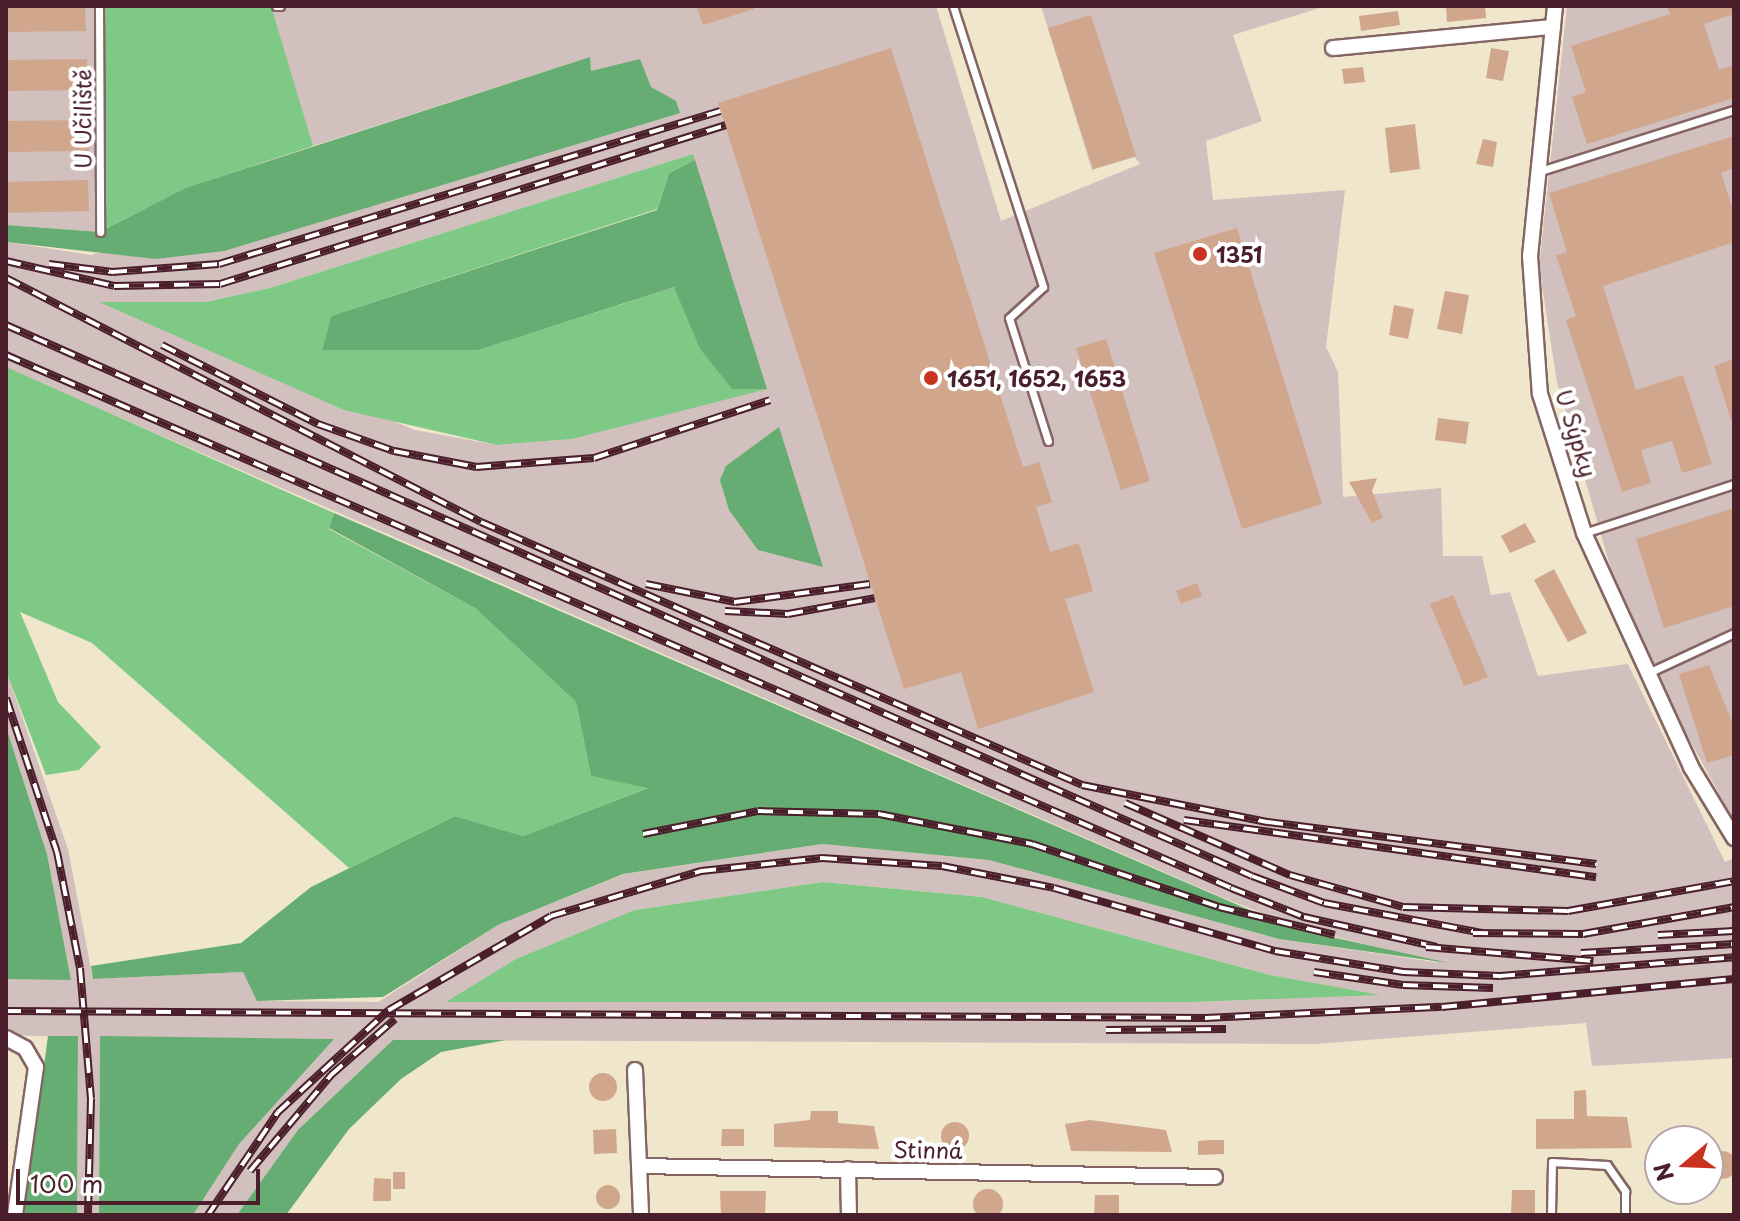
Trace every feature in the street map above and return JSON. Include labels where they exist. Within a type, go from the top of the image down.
[{"type":"street","name":"U Sýpky","points":[[1555,6],[1534,173],[1530,256],[1540,394],[1584,533],[1648,673],[1734,838]]},
{"type":"street","points":[[1333,48],[1553,27]]},
{"type":"street","points":[[6,1038],[25,1048],[36,1067],[15,1215]]},
{"type":"street","points":[[635,1070],[641,1215]]},
{"type":"street","name":"Stinná","points":[[640,1166],[1215,1177]]},
{"type":"street","points":[[848,1169],[849,1215]]},
{"type":"lane","name":"U Učiliště","points":[[99,6],[100,232]]},
{"type":"lane","points":[[953,6],[1043,287],[1009,318],[1048,441]]},
{"type":"lane","points":[[1534,173],[1734,110]]},
{"type":"lane","points":[[1584,533],[1734,484]]},
{"type":"lane","points":[[1648,673],[1734,633]]},
{"type":"lane","points":[[1551,1215],[1552,1162],[1607,1165],[1625,1191],[1625,1215]]},
{"type":"shaded area","points":[[6,6],[99,6],[100,232],[6,225]]},
{"type":"shaded area","points":[[268,6],[936,6],[1001,221],[1140,164],[1135,157],[1092,170],[1041,6],[1326,6],[1233,35],[1262,121],[1206,141],[1213,200],[1345,190],[1326,347],[1338,372],[1343,497],[1441,488],[1443,556],[1482,556],[1491,595],[1510,592],[1538,676],[1628,664],[1725,862],[1734,858],[1734,1058],[1592,1066],[1586,1023],[1315,1044],[393,1040],[299,1130],[237,1215],[193,1215],[239,1144],[333,1039],[100,1037],[99,1215],[77,1215],[78,1037],[6,1035],[6,979],[71,979],[47,854],[6,727],[6,670],[68,849],[93,979],[243,972],[258,1001],[378,1002],[498,925],[624,874],[822,844],[989,860],[1279,939],[1441,963],[1300,928],[1226,899],[6,368],[6,242],[91,255],[676,101],[590,71],[590,57],[313,146]],"holes":[[[693,154],[572,439],[497,445],[415,430],[103,302],[206,302],[270,288]],[[823,882],[982,897],[1270,975],[1374,995],[1194,1002],[447,1002],[635,910]]]},
{"type":"shaded area","points":[[1567,6],[1734,6],[1734,821],[1664,693],[1610,566],[1557,382],[1539,267]]},
{"type":"green space","points":[[99,6],[271,6],[313,146],[185,188],[100,232]]},
{"type":"green space","points":[[590,57],[591,71],[640,59],[651,87],[676,101],[680,113],[224,251],[155,259],[6,242],[6,225],[100,232],[185,188]]},
{"type":"green space","points":[[693,154],[695,160],[669,173],[657,209],[331,316],[322,350],[479,350],[675,287],[700,349],[732,389],[767,389],[572,439],[497,445],[344,410],[99,302],[206,302],[270,288]]},
{"type":"green space","points":[[695,160],[767,389],[732,389],[700,349],[674,287],[479,350],[322,350],[331,316],[657,210],[669,173]]},
{"type":"green space","points":[[6,367],[334,513],[329,529],[475,608],[576,702],[591,776],[650,787],[523,836],[455,816],[349,868],[92,643],[20,612],[58,702],[101,747],[79,770],[46,775],[6,671]]},
{"type":"green space","points":[[779,427],[823,567],[758,550],[729,510],[720,480],[726,466]]},
{"type":"green space","points":[[334,513],[1291,928],[1449,963],[1279,939],[989,860],[822,844],[623,874],[498,925],[383,997],[257,1001],[243,972],[93,979],[91,966],[241,943],[311,887],[455,816],[523,836],[648,788],[591,776],[576,702],[475,608],[329,528]]},
{"type":"green space","points":[[6,727],[47,854],[71,980],[6,979]]},
{"type":"green space","points":[[823,882],[982,897],[1270,975],[1380,995],[1194,1002],[446,1002],[516,959],[635,910]]},
{"type":"green space","points":[[48,1036],[78,1036],[77,1215],[24,1215]]},
{"type":"green space","points":[[100,1036],[334,1039],[239,1144],[193,1215],[99,1215]]},
{"type":"green space","points":[[393,1040],[506,1040],[441,1052],[401,1079],[349,1129],[286,1215],[237,1215],[298,1130]]},
{"type":"building","points":[[6,6],[85,6],[86,31],[6,32]]},
{"type":"building","points":[[696,6],[754,6],[754,9],[703,25]]},
{"type":"building","points":[[1446,6],[1485,6],[1486,18],[1447,22]]},
{"type":"building","points":[[1667,6],[1734,6],[1734,14],[1704,24],[1719,70],[1734,65],[1734,98],[1587,144],[1572,97],[1586,92],[1571,46],[1670,14]]},
{"type":"building","points":[[1398,11],[1400,25],[1361,31],[1359,16]]},
{"type":"building","points":[[1091,15],[1136,156],[1093,169],[1048,28]]},
{"type":"building","name":"1651, 1652, 1653","points":[[891,48],[1023,467],[1039,462],[1052,502],[1036,507],[1050,552],[1079,543],[1093,591],[1065,599],[1094,692],[978,729],[961,672],[904,689],[718,103]]},
{"type":"building","points":[[1491,48],[1509,51],[1503,81],[1486,78]]},
{"type":"building","points":[[87,59],[88,90],[6,91],[6,60]]},
{"type":"building","points":[[1363,67],[1365,82],[1344,84],[1342,69]]},
{"type":"building","points":[[88,120],[89,151],[6,152],[6,121]]},
{"type":"building","points":[[1415,124],[1420,169],[1390,173],[1385,128]]},
{"type":"building","points":[[1734,136],[1734,168],[1721,173],[1734,213],[1734,242],[1603,286],[1636,390],[1683,375],[1712,464],[1682,473],[1672,441],[1641,450],[1651,483],[1622,492],[1566,320],[1576,316],[1556,255],[1567,252],[1549,193]]},
{"type":"building","points":[[1483,139],[1497,142],[1493,167],[1476,164]]},
{"type":"building","points":[[88,180],[89,211],[6,213],[6,182]]},
{"type":"building","points":[[1237,228],[1322,504],[1242,529],[1154,253]]},
{"type":"building","points":[[1445,291],[1469,295],[1462,334],[1437,329]]},
{"type":"building","points":[[1394,305],[1414,309],[1408,339],[1389,335]]},
{"type":"building","points":[[1106,339],[1150,481],[1121,490],[1076,348]]},
{"type":"building","points":[[1734,359],[1734,419],[1731,420],[1714,366]]},
{"type":"building","points":[[1438,418],[1469,422],[1466,444],[1435,440]]},
{"type":"building","points":[[1377,478],[1372,491],[1383,518],[1372,523],[1349,482]]},
{"type":"building","points":[[1734,508],[1734,606],[1664,628],[1636,539]]},
{"type":"building","points":[[1525,523],[1536,542],[1510,553],[1501,536]]},
{"type":"building","points":[[1554,569],[1587,633],[1568,642],[1534,580]]},
{"type":"building","points":[[1197,583],[1202,596],[1181,604],[1176,591]]},
{"type":"building","points":[[1453,595],[1488,677],[1464,686],[1430,604]]},
{"type":"building","points":[[1709,665],[1734,727],[1734,755],[1707,763],[1679,674]]},
{"type":"building","points":[[603,1073],[613,1077],[617,1087],[613,1097],[603,1101],[593,1097],[589,1087],[593,1077]]},
{"type":"building","points":[[1586,1090],[1587,1116],[1627,1117],[1632,1148],[1536,1149],[1536,1119],[1574,1119],[1574,1091]]},
{"type":"building","points":[[811,1111],[838,1111],[838,1123],[874,1126],[879,1149],[774,1147],[774,1124],[810,1120]]},
{"type":"building","points":[[1090,1120],[1166,1130],[1172,1152],[1071,1151],[1065,1124]]},
{"type":"building","points":[[955,1122],[965,1126],[969,1136],[965,1146],[955,1150],[945,1146],[941,1136],[945,1126]]},
{"type":"building","points":[[616,1129],[617,1153],[594,1154],[593,1130]]},
{"type":"building","points":[[722,1129],[744,1129],[744,1146],[721,1146]]},
{"type":"building","points":[[1224,1140],[1224,1154],[1198,1155],[1198,1141]]},
{"type":"building","points":[[1724,1151],[1735,1159],[1735,1171],[1724,1179]]},
{"type":"building","points":[[393,1172],[405,1172],[405,1189],[393,1189]]},
{"type":"building","points":[[374,1178],[391,1179],[391,1201],[373,1201]]},
{"type":"building","points":[[608,1185],[617,1188],[620,1197],[617,1206],[608,1209],[599,1206],[596,1197],[599,1188]]},
{"type":"building","points":[[988,1189],[994,1190],[1002,1198],[1002,1210],[994,1218],[988,1219],[982,1218],[974,1210],[973,1204],[974,1198],[982,1190]]},
{"type":"building","points":[[1512,1190],[1535,1190],[1535,1213],[1511,1215]]},
{"type":"building","points":[[720,1191],[766,1191],[765,1214],[721,1215]]},
{"type":"building","points":[[1095,1195],[1119,1195],[1119,1215],[1094,1215]]},
{"type":"railway","points":[[49,264],[112,272],[219,264],[720,111]]},
{"type":"railway","points":[[6,261],[114,286],[220,284],[726,125]]},
{"type":"railway","points":[[6,278],[481,522],[1082,785],[1268,822],[1596,864]]},
{"type":"railway","points":[[6,325],[1252,876],[1324,903],[1483,933]]},
{"type":"railway","points":[[162,345],[318,424],[394,451],[476,467],[594,458],[770,400]]},
{"type":"railway","points":[[6,355],[1231,888],[1304,917],[1437,947]]},
{"type":"railway","points":[[646,584],[735,602],[870,584]]},
{"type":"railway","points":[[725,611],[788,614],[875,598]]},
{"type":"railway","points":[[6,698],[57,852],[80,968],[91,1099],[88,1215]]},
{"type":"railway","points":[[1125,803],[1290,875],[1403,907],[1568,911],[1734,881]]},
{"type":"railway","points":[[643,834],[758,811],[879,814],[1032,844],[1219,907],[1335,935]]},
{"type":"railway","points":[[1184,820],[1596,877]]},
{"type":"railway","points":[[208,1215],[278,1112],[389,1010],[551,916],[701,871],[822,858],[942,866],[1054,888],[1275,951],[1403,972],[1500,976],[1734,957]]},
{"type":"railway","points":[[1473,933],[1583,934],[1734,907]]},
{"type":"railway","points":[[1658,935],[1734,931]]},
{"type":"railway","points":[[1581,953],[1734,944]]},
{"type":"railway","points":[[1426,947],[1593,961]]},
{"type":"railway","points":[[1314,972],[1403,985],[1493,988]]},
{"type":"railway","points":[[6,1011],[1205,1018],[1442,1007],[1734,979]]},
{"type":"railway","points":[[250,1171],[331,1075],[395,1019]]},
{"type":"railway","points":[[1106,1030],[1226,1029]]},
{"type":"place","name":"1351","points":[[1200,254]]},
{"type":"place","name":"1651, 1652, 1653","points":[[931,378]]}]
